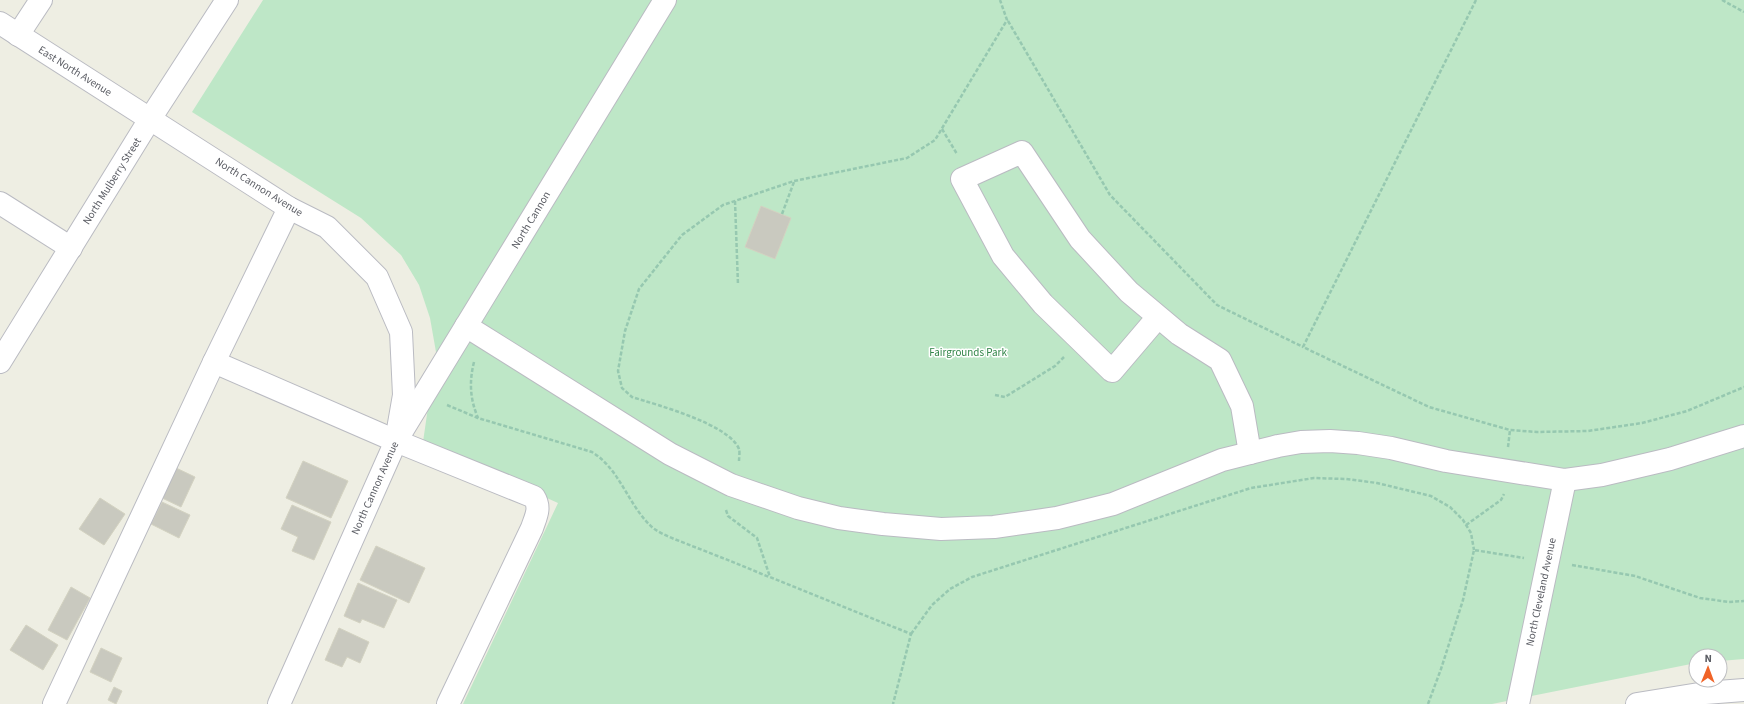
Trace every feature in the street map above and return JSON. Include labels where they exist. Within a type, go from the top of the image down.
[{"type":"street","points":[[18,35],[41,0]]},
{"type":"street","name":"North Mulberry Street","points":[[0,362],[150,119],[227,0]]},
{"type":"street","name":"North Cannon","points":[[396,441],[474,330],[665,0]]},
{"type":"street","name":"East North Avenue","points":[[0,24],[150,119]]},
{"type":"street","name":"North Cannon Avenue","points":[[150,119],[289,208],[327,228],[377,277],[401,332],[404,395],[396,441],[279,704]]},
{"type":"street","points":[[1158,317],[1112,371],[1043,304],[1003,256],[962,179],[1022,152],[1080,239],[1129,292],[1179,334],[1220,360],[1242,406],[1250,453]]},
{"type":"street","points":[[0,203],[71,248]]},
{"type":"street","points":[[54,704],[214,362],[289,208]]},
{"type":"street","points":[[474,330],[670,454],[731,485],[798,508],[839,518],[883,524],[941,529],[994,527],[1057,518],[1113,504],[1222,460],[1278,446],[1301,442],[1330,441],[1358,443],[1392,448],[1446,461],[1565,480],[1602,475],[1670,459],[1744,436]]},
{"type":"street","points":[[214,362],[396,441],[534,496],[538,504],[538,512],[532,528],[448,704]]},
{"type":"street","name":"North Cleveland Avenue","points":[[1518,704],[1565,480]]},
{"type":"street","points":[[1637,704],[1704,698],[1744,690]]},
{"type":"path","points":[[1000,0],[1008,20],[1110,195],[1217,305],[1429,407],[1510,430],[1553,432],[1588,431],[1642,423],[1687,411],[1744,387]]},
{"type":"path","points":[[1303,347],[1476,0]]},
{"type":"path","points":[[1722,0],[1744,12]]},
{"type":"path","points":[[770,577],[757,538],[728,516],[725,505],[739,464],[739,449],[728,436],[712,425],[632,397],[622,388],[618,370],[625,331],[640,289],[682,235],[723,206],[794,181],[907,158],[935,140],[1008,20]]},
{"type":"path","points":[[942,129],[970,175]]},
{"type":"path","points":[[782,214],[794,181]]},
{"type":"path","points":[[735,201],[738,285]]},
{"type":"path","points":[[474,330],[473,368],[470,390],[472,404],[478,418]]},
{"type":"path","points":[[995,395],[1005,397],[1011,394],[1055,366],[1081,341]]},
{"type":"path","points":[[444,404],[478,418],[592,452],[610,467],[641,515],[654,528],[671,537],[911,634]]},
{"type":"path","points":[[893,704],[911,634],[932,605],[950,589],[972,577],[1251,488],[1314,478],[1346,479],[1408,489],[1431,496],[1450,507],[1463,520],[1471,534],[1474,550]]},
{"type":"green space","name":"Fairgrounds Park","points":[[263,0],[1744,0],[1744,659],[1728,660],[1728,648],[1688,648],[1688,665],[1492,704],[463,704],[558,503],[423,442],[436,352],[430,318],[419,285],[401,255],[361,218],[192,112]]},
{"type":"building","points":[[761,206],[791,218],[775,259],[745,247]]},
{"type":"building","points":[[303,461],[348,481],[331,518],[286,498]]},
{"type":"building","points":[[174,467],[195,477],[181,507],[160,497]]},
{"type":"building","points":[[100,498],[125,514],[104,545],[79,529]]},
{"type":"building","points":[[162,502],[190,515],[179,538],[151,524]]},
{"type":"building","points":[[292,505],[331,522],[314,560],[292,551],[298,537],[281,529]]},
{"type":"building","points":[[376,546],[425,568],[409,603],[360,580]]},
{"type":"building","points":[[358,583],[397,600],[384,628],[362,619],[360,623],[344,616]]},
{"type":"building","points":[[71,587],[90,598],[67,640],[48,630]]},
{"type":"building","points":[[26,625],[58,645],[43,670],[10,650]]},
{"type":"building","points":[[339,628],[369,642],[360,663],[347,657],[342,667],[325,660]]},
{"type":"building","points":[[101,648],[122,658],[111,682],[90,672]]},
{"type":"building","points":[[114,687],[122,691],[116,704],[108,700]]}]
